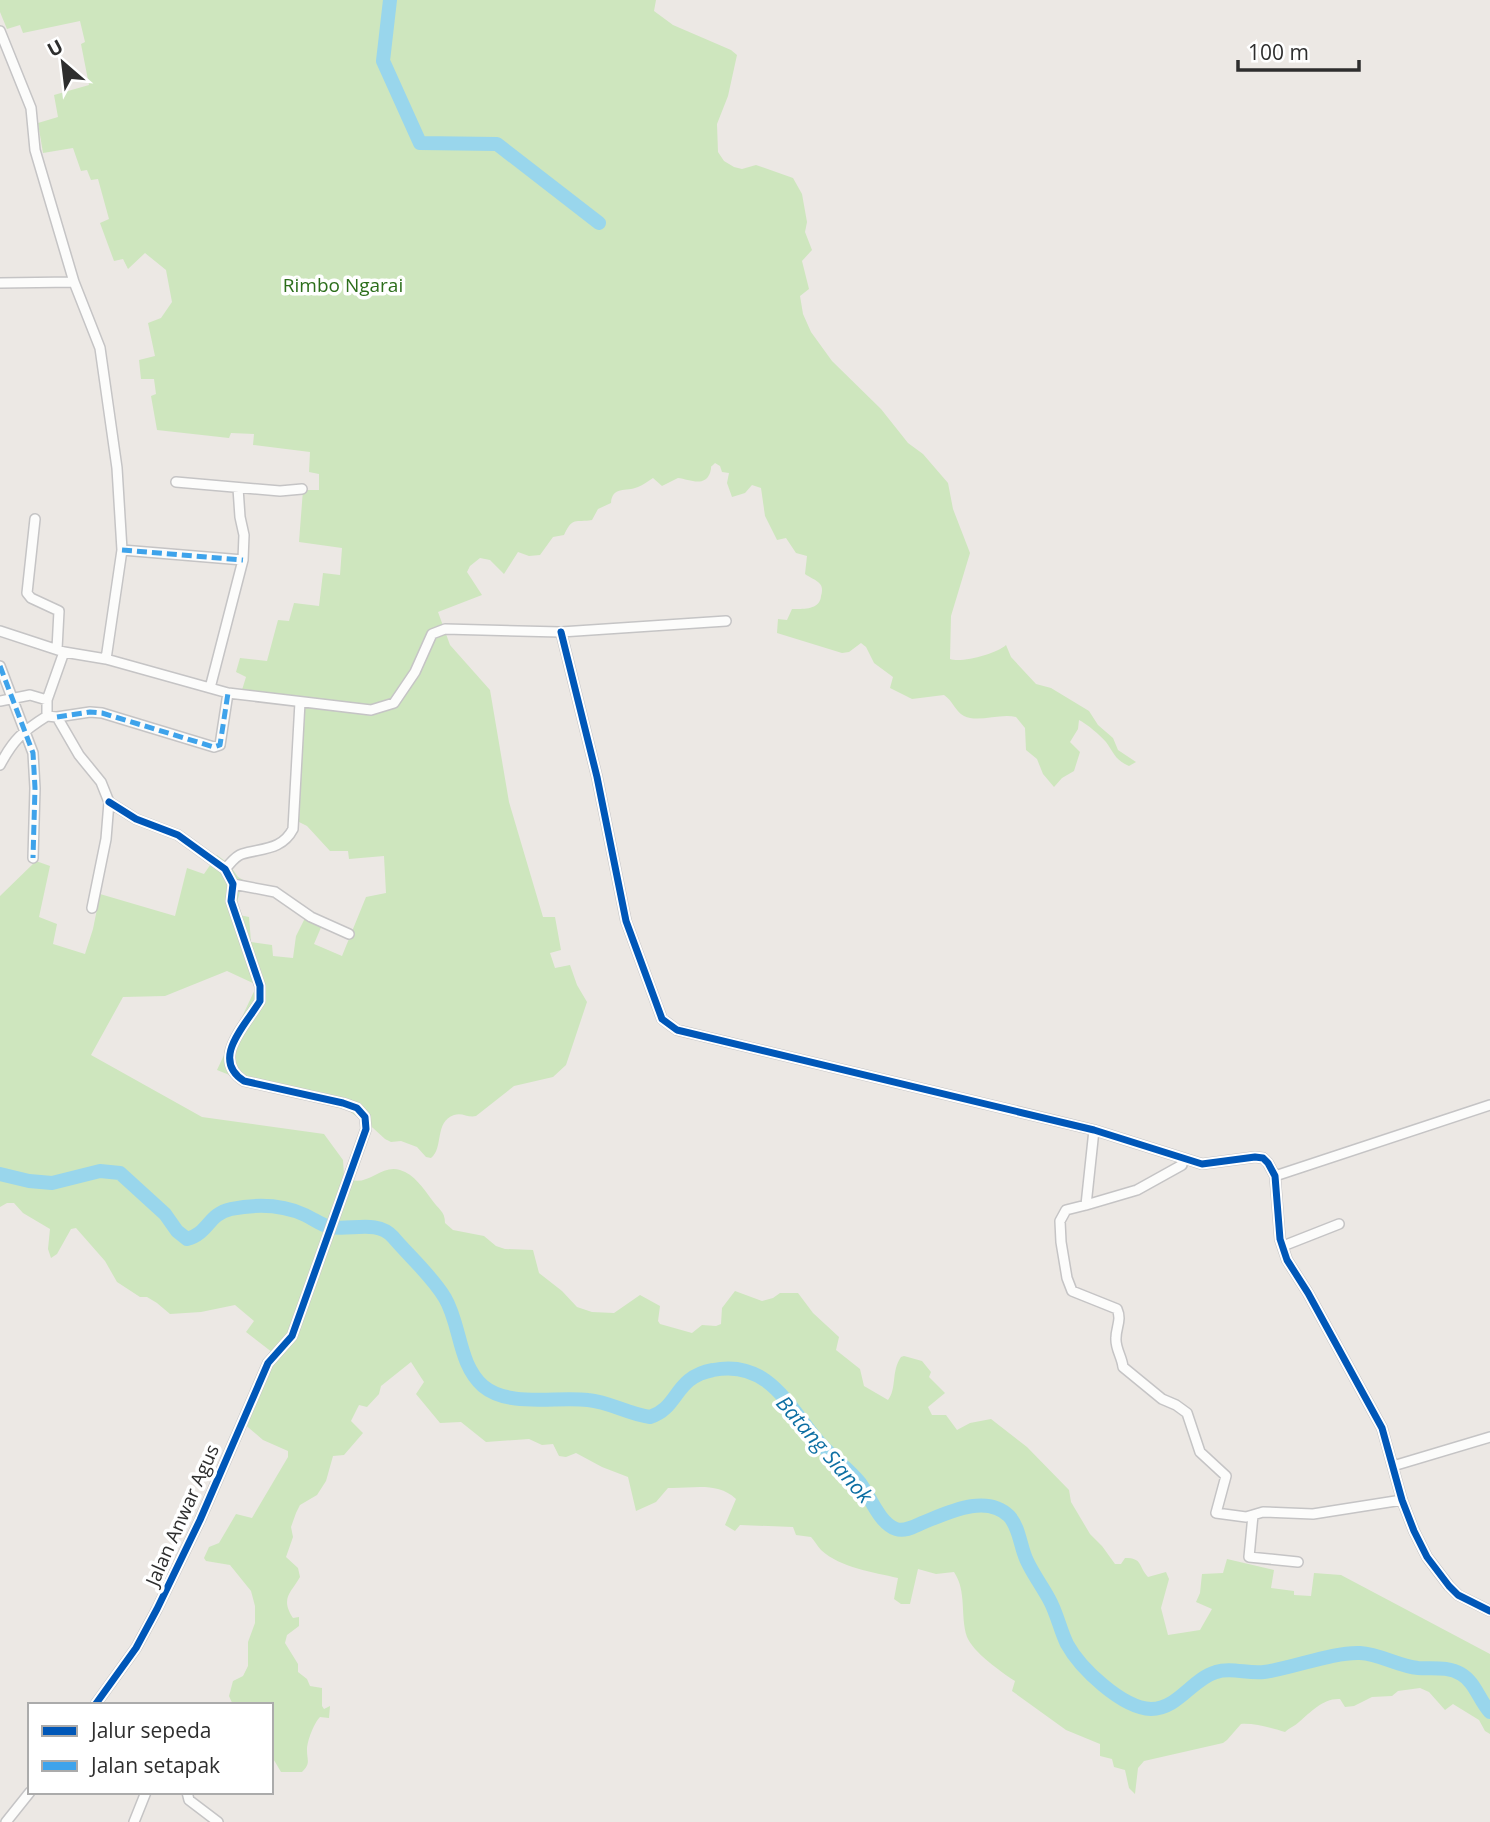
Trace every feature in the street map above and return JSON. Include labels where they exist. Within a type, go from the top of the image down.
[{"type":"street","points":[[0,31],[31,108],[35,150],[74,282],[100,348],[117,468],[122,550],[106,659]]},
{"type":"street","points":[[0,283],[74,282]]},
{"type":"street","points":[[176,482],[280,491],[302,489]]},
{"type":"street","points":[[210,688],[243,560],[244,536],[239,488]]},
{"type":"street","points":[[35,519],[27,593],[31,598],[59,611],[60,651],[47,700],[47,716]]},
{"type":"street","points":[[122,550],[243,560]]},
{"type":"street","points":[[0,631],[60,651],[106,659],[228,693],[371,710],[394,703],[415,672],[432,634],[445,629],[561,632],[726,621]]},
{"type":"street","points":[[561,632],[597,777],[626,921],[662,1019],[677,1031],[1094,1130],[1202,1164],[1255,1157],[1268,1163],[1275,1176],[1287,1260],[1382,1428],[1402,1500],[1414,1531],[1427,1557],[1449,1586],[1458,1595],[1490,1611]]},
{"type":"street","points":[[0,666],[33,753],[33,858]]},
{"type":"street","points":[[0,765],[10,746],[24,730],[47,716],[78,713],[102,713],[214,747],[220,745],[228,693]]},
{"type":"street","points":[[0,701],[30,695],[47,700]]},
{"type":"street","points":[[225,869],[241,854],[283,842],[293,829],[300,702]]},
{"type":"street","points":[[57,716],[79,755],[101,782],[109,802],[106,839],[92,908]]},
{"type":"street","points":[[109,802],[136,819],[178,835],[225,869],[233,884],[275,892],[311,917],[349,934]]},
{"type":"street","name":"Jalan Anwar Agus","points":[[96,1703],[135,1648],[157,1609],[200,1520],[268,1363],[292,1336],[366,1129],[365,1117],[357,1108],[244,1081],[234,1074],[228,1062],[229,1051],[260,1001],[261,994],[231,901],[233,884]]},
{"type":"street","points":[[1275,1176],[1490,1105]]},
{"type":"street","points":[[1086,1205],[1094,1130]]},
{"type":"street","points":[[1182,1158],[1182,1166],[1137,1190],[1066,1210],[1060,1221],[1067,1278],[1072,1291],[1117,1309],[1120,1318],[1116,1346],[1122,1356],[1123,1367],[1161,1399],[1187,1413],[1200,1452],[1226,1476],[1216,1513],[1237,1517],[1263,1513],[1313,1514],[1402,1500]]},
{"type":"street","points":[[1283,1246],[1339,1224]]},
{"type":"street","points":[[1393,1466],[1490,1437]]},
{"type":"street","points":[[1253,1515],[1249,1557],[1298,1563]]},
{"type":"street","points":[[6,1822],[28,1794]]},
{"type":"street","points":[[134,1822],[145,1794]]},
{"type":"street","points":[[188,1794],[189,1800],[218,1822]]},
{"type":"green space","name":"Rimbo Ngarai","points":[[0,0],[656,0],[654,11],[673,25],[737,55],[728,96],[717,124],[718,152],[724,161],[734,167],[742,169],[756,165],[793,178],[802,194],[807,222],[805,232],[812,250],[802,261],[809,289],[800,296],[803,314],[811,332],[832,361],[881,409],[908,443],[923,454],[948,483],[953,509],[970,553],[951,616],[950,659],[979,657],[1006,645],[1011,657],[1036,684],[1051,688],[1089,711],[1098,725],[1113,738],[1118,750],[1136,762],[1129,766],[1121,761],[1103,739],[1079,720],[1078,729],[1070,742],[1080,752],[1074,771],[1054,787],[1043,774],[1037,759],[1026,750],[1025,728],[1016,717],[970,718],[961,714],[944,695],[912,699],[890,688],[893,677],[874,663],[861,643],[849,652],[842,653],[777,633],[778,619],[787,620],[792,609],[806,609],[818,604],[822,588],[805,574],[807,556],[796,553],[786,538],[777,540],[765,516],[761,488],[752,485],[745,493],[732,497],[727,483],[729,473],[722,472],[720,466],[715,463],[707,478],[700,481],[678,478],[662,486],[653,478],[638,487],[614,494],[611,503],[598,509],[592,520],[572,523],[564,535],[553,537],[540,555],[529,556],[518,552],[504,574],[490,560],[480,558],[467,572],[482,595],[438,612],[450,645],[490,690],[509,802],[543,917],[555,917],[561,950],[550,953],[555,968],[570,965],[587,1002],[566,1065],[553,1077],[514,1086],[476,1116],[457,1114],[448,1118],[441,1129],[435,1154],[431,1158],[426,1157],[417,1147],[385,1139],[342,1106],[257,1086],[217,1070],[257,985],[227,971],[165,996],[123,997],[91,1055],[202,1117],[324,1134],[343,1160],[344,1175],[351,1180],[365,1179],[385,1170],[405,1172],[422,1187],[442,1213],[445,1223],[453,1230],[484,1236],[496,1246],[505,1249],[533,1250],[539,1273],[577,1307],[592,1312],[614,1313],[640,1295],[660,1306],[660,1324],[692,1333],[702,1325],[721,1324],[722,1308],[735,1291],[762,1301],[780,1293],[798,1293],[813,1313],[839,1337],[836,1350],[860,1369],[864,1386],[888,1400],[901,1357],[922,1361],[931,1372],[929,1377],[945,1393],[928,1407],[932,1415],[946,1415],[957,1430],[970,1423],[991,1419],[1027,1447],[1069,1490],[1071,1502],[1090,1534],[1115,1564],[1121,1564],[1125,1558],[1131,1558],[1138,1561],[1148,1577],[1166,1572],[1169,1579],[1161,1608],[1168,1635],[1200,1630],[1212,1609],[1196,1602],[1202,1574],[1223,1573],[1227,1559],[1274,1570],[1271,1588],[1294,1591],[1294,1595],[1311,1596],[1314,1573],[1341,1575],[1490,1654],[1490,1734],[1479,1720],[1453,1704],[1445,1710],[1429,1692],[1420,1688],[1398,1691],[1392,1696],[1372,1697],[1354,1706],[1345,1707],[1340,1699],[1334,1699],[1318,1706],[1285,1732],[1241,1724],[1223,1743],[1144,1761],[1138,1768],[1135,1794],[1129,1788],[1125,1770],[1114,1767],[1112,1759],[1100,1756],[1100,1744],[1066,1730],[1012,1691],[1015,1681],[995,1667],[970,1643],[964,1621],[961,1587],[954,1572],[936,1574],[918,1569],[910,1604],[901,1604],[894,1599],[898,1578],[838,1561],[821,1550],[811,1537],[796,1535],[793,1527],[740,1525],[735,1531],[725,1525],[736,1499],[721,1490],[704,1487],[668,1488],[656,1502],[636,1511],[628,1477],[576,1453],[566,1457],[559,1456],[553,1444],[542,1445],[529,1439],[486,1442],[461,1422],[440,1423],[416,1394],[424,1382],[411,1362],[381,1386],[379,1394],[367,1407],[359,1405],[351,1421],[363,1433],[344,1455],[333,1456],[326,1481],[317,1495],[300,1505],[291,1527],[293,1537],[286,1557],[298,1568],[300,1577],[288,1596],[287,1605],[293,1618],[299,1617],[299,1626],[287,1635],[285,1643],[298,1664],[298,1672],[307,1679],[310,1686],[322,1688],[324,1709],[330,1706],[329,1718],[320,1717],[311,1732],[307,1746],[308,1764],[305,1769],[302,1772],[281,1772],[273,1758],[273,1703],[232,1703],[229,1696],[233,1681],[243,1676],[248,1666],[248,1642],[255,1623],[255,1606],[251,1591],[230,1565],[206,1561],[204,1558],[209,1547],[219,1543],[236,1514],[252,1518],[288,1457],[288,1451],[263,1440],[243,1423],[277,1356],[246,1332],[254,1321],[235,1305],[201,1312],[170,1314],[157,1303],[147,1297],[140,1297],[117,1282],[105,1261],[76,1228],[71,1229],[57,1254],[51,1258],[48,1249],[50,1229],[23,1213],[14,1203],[0,1207],[0,896],[36,861],[50,866],[39,917],[57,924],[53,944],[85,954],[100,894],[175,916],[187,868],[204,874],[217,855],[243,880],[234,914],[249,917],[251,942],[272,945],[273,956],[293,958],[296,936],[309,910],[325,918],[314,944],[342,956],[366,897],[386,893],[384,856],[349,859],[348,851],[330,851],[307,826],[299,822],[301,748],[306,703],[242,690],[246,677],[236,672],[240,658],[267,661],[278,620],[289,621],[294,603],[319,606],[323,573],[340,575],[342,548],[299,542],[303,490],[319,490],[319,474],[309,472],[310,452],[253,445],[254,434],[231,433],[229,438],[157,430],[151,396],[156,394],[154,379],[141,379],[139,360],[155,356],[148,323],[161,318],[172,302],[166,270],[145,253],[128,269],[123,259],[114,261],[100,223],[109,219],[98,179],[91,180],[87,170],[81,171],[73,148],[43,153],[38,123],[58,117],[54,95],[89,85],[81,44],[85,42],[80,21],[23,33],[20,25],[7,29],[0,12]]},
{"type":"waterway","points":[[390,0],[383,61],[420,143],[497,144],[599,223]]},
{"type":"waterway","name":"Batang Sianok","points":[[0,1174],[52,1183],[100,1171],[120,1173],[165,1214],[177,1231],[187,1239],[200,1232],[223,1211],[240,1207],[278,1207],[296,1211],[330,1227],[379,1228],[393,1237],[440,1290],[450,1309],[464,1356],[475,1377],[483,1386],[506,1397],[588,1400],[650,1417],[667,1407],[684,1386],[700,1374],[732,1368],[748,1371],[762,1378],[786,1400],[822,1446],[860,1483],[890,1526],[899,1530],[906,1529],[954,1510],[978,1505],[1000,1509],[1009,1516],[1027,1561],[1052,1604],[1073,1654],[1103,1685],[1127,1702],[1140,1707],[1161,1708],[1216,1672],[1264,1672],[1337,1655],[1360,1653],[1411,1667],[1456,1671],[1466,1677],[1490,1712]]},
{"type":"marked path","points":[[122,550],[243,560]]},
{"type":"marked path","points":[[0,666],[33,753],[33,858]]},
{"type":"marked path","points":[[57,717],[102,713],[214,747],[220,745],[228,693]]},
{"type":"cycle path","points":[[561,632],[597,777],[626,921],[662,1019],[677,1030],[1094,1130],[1202,1164],[1263,1158],[1275,1176],[1280,1239],[1287,1260],[1382,1428],[1402,1500],[1427,1557],[1458,1595],[1490,1611]]},
{"type":"cycle path","points":[[96,1703],[136,1648],[157,1609],[200,1520],[268,1363],[292,1336],[366,1129],[365,1117],[357,1108],[244,1081],[234,1072],[230,1053],[239,1031],[260,1001],[260,986],[231,901],[233,884],[225,869],[178,835],[136,819],[109,802]]}]
